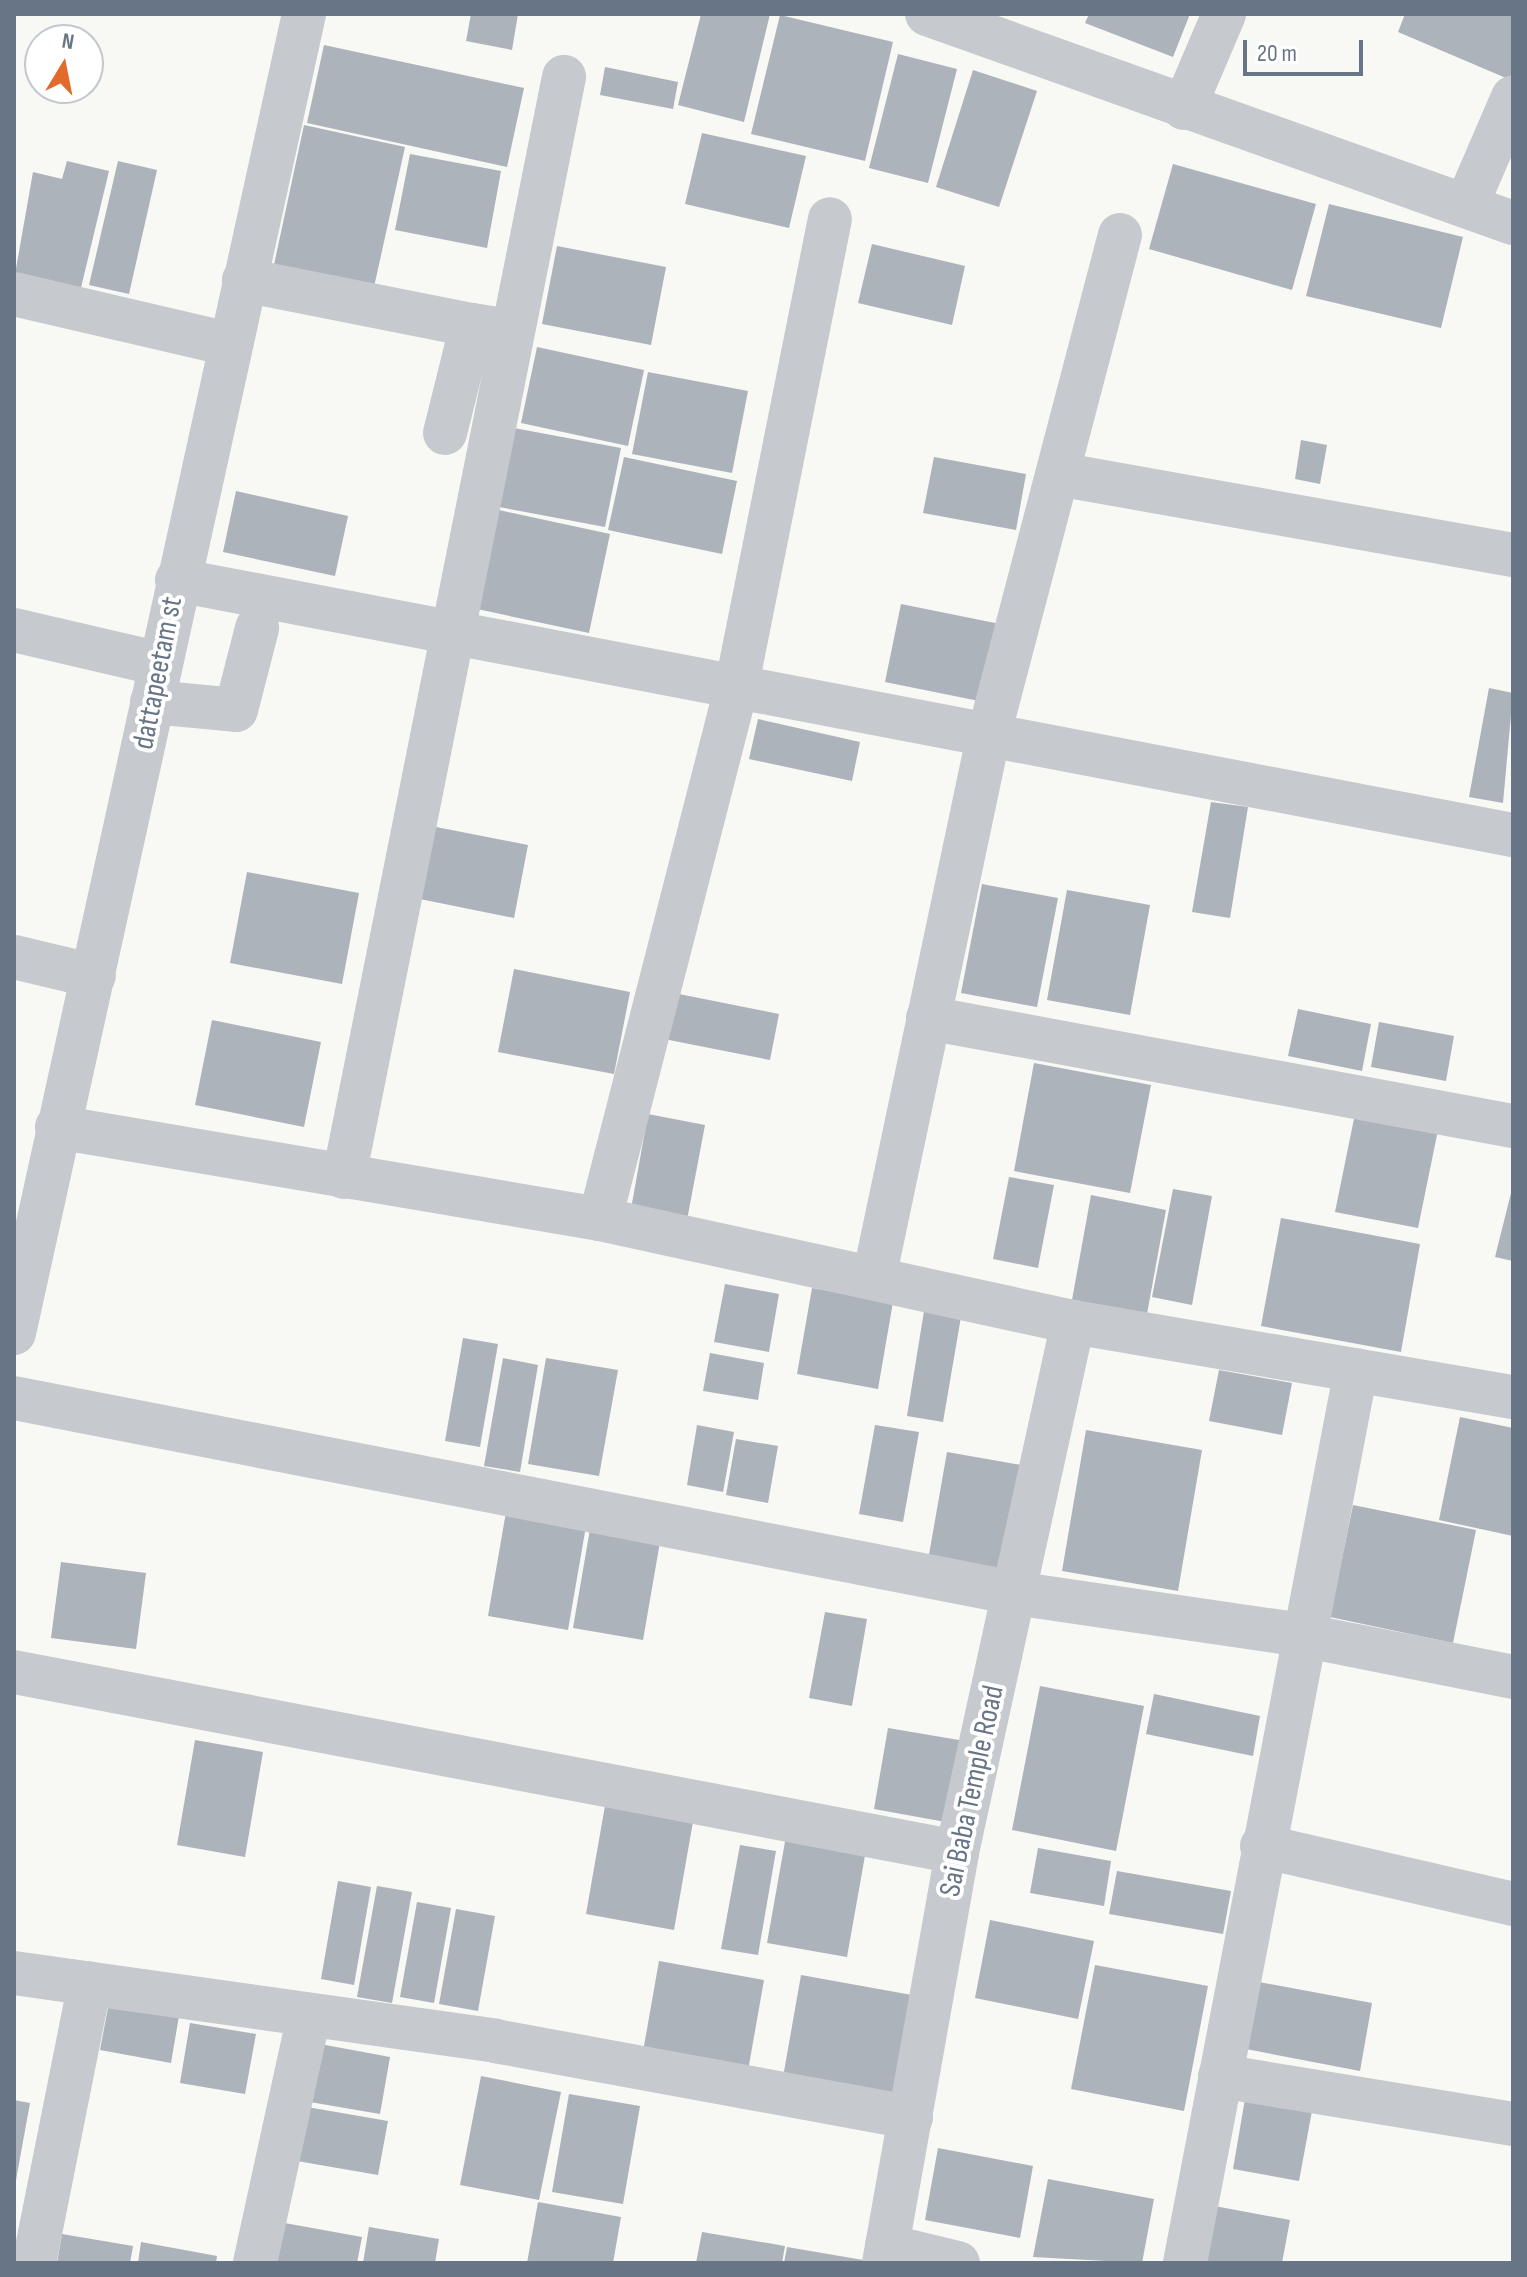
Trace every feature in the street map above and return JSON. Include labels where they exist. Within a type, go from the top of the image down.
[{"type":"street","name":"dattapeetam st","points":[[18,1305],[94,976],[177,580],[304,14]]},
{"type":"street","points":[[927,14],[1184,108],[1467,204],[1513,223]]},
{"type":"street","points":[[1184,108],[1224,14]]},
{"type":"street","points":[[445,433],[492,328],[564,77]]},
{"type":"street","points":[[1467,204],[1513,97]]},
{"type":"street","points":[[600,1219],[736,689],[830,219]]},
{"type":"street","points":[[874,1278],[988,738],[1120,235]]},
{"type":"street","points":[[244,280],[492,328]]},
{"type":"street","points":[[14,294],[229,344]]},
{"type":"street","points":[[344,1177],[457,635],[492,328]]},
{"type":"street","points":[[1058,474],[1513,555]]},
{"type":"street","points":[[177,580],[988,738],[1513,835]]},
{"type":"street","points":[[14,630],[236,710],[257,628]]},
{"type":"street","points":[[14,957],[94,976]]},
{"type":"street","points":[[928,1018],[1513,1126]]},
{"type":"street","points":[[57,1127],[600,1219],[1073,1322],[1513,1397]]},
{"type":"street","name":"Sai Baba Temple Road","points":[[886,2254],[957,1852],[1073,1322]]},
{"type":"street","points":[[1185,2263],[1301,1635],[1356,1370]]},
{"type":"street","points":[[14,1398],[1014,1593],[1301,1635],[1513,1677]]},
{"type":"street","points":[[14,1672],[957,1852]]},
{"type":"street","points":[[1262,1846],[1513,1904]]},
{"type":"street","points":[[14,1973],[308,2020],[495,2041],[911,2117]]},
{"type":"street","points":[[34,2263],[90,1984]]},
{"type":"street","points":[[255,2263],[308,2020]]},
{"type":"street","points":[[1220,2076],[1513,2124]]},
{"type":"street","points":[[886,2254],[958,2263]]},
{"type":"building","points":[[471,14],[518,14],[512,50],[466,41]]},
{"type":"building","points":[[701,14],[770,14],[744,122],[678,105]]},
{"type":"building","points":[[1089,14],[1190,14],[1173,57],[1085,23]]},
{"type":"building","points":[[1405,14],[1513,14],[1513,81],[1398,32]]},
{"type":"building","points":[[780,15],[893,42],[865,161],[751,134]]},
{"type":"building","points":[[324,45],[524,88],[507,167],[307,123]]},
{"type":"building","points":[[898,54],[957,69],[928,183],[869,168]]},
{"type":"building","points":[[605,67],[678,82],[673,109],[600,95]]},
{"type":"building","points":[[973,70],[1037,91],[999,207],[936,187]]},
{"type":"building","points":[[304,125],[405,147],[372,296],[272,274]]},
{"type":"building","points":[[702,133],[806,156],[789,228],[685,204]]},
{"type":"building","points":[[410,154],[501,171],[487,248],[395,230]]},
{"type":"building","points":[[67,161],[109,171],[79,296],[14,280],[33,172],[62,179]]},
{"type":"building","points":[[118,161],[157,170],[129,294],[89,285]]},
{"type":"building","points":[[1173,164],[1316,204],[1292,290],[1149,249]]},
{"type":"building","points":[[1329,204],[1463,237],[1441,328],[1306,296]]},
{"type":"building","points":[[872,244],[965,266],[952,325],[858,303]]},
{"type":"building","points":[[557,246],[666,267],[651,345],[542,324]]},
{"type":"building","points":[[537,347],[644,370],[628,446],[521,423]]},
{"type":"building","points":[[648,372],[748,391],[732,473],[632,454]]},
{"type":"building","points":[[514,428],[621,448],[605,527],[499,507]]},
{"type":"building","points":[[1301,440],[1327,445],[1320,484],[1295,479]]},
{"type":"building","points":[[624,457],[737,481],[722,554],[608,530]]},
{"type":"building","points":[[934,457],[1026,474],[1016,530],[923,513]]},
{"type":"building","points":[[236,491],[348,516],[335,576],[223,552]]},
{"type":"building","points":[[499,510],[610,534],[589,633],[477,609]]},
{"type":"building","points":[[901,604],[1000,624],[984,702],[885,682]]},
{"type":"building","points":[[1489,688],[1513,693],[1503,803],[1469,797]]},
{"type":"building","points":[[758,719],[860,742],[852,781],[749,759]]},
{"type":"building","points":[[1211,802],[1248,807],[1230,918],[1192,912]]},
{"type":"building","points":[[426,825],[528,845],[514,918],[410,897]]},
{"type":"building","points":[[247,872],[359,893],[342,984],[230,963]]},
{"type":"building","points":[[982,884],[1058,898],[1037,1007],[961,993]]},
{"type":"building","points":[[1067,890],[1150,905],[1130,1015],[1047,1000]]},
{"type":"building","points":[[514,969],[630,992],[614,1074],[498,1052]]},
{"type":"building","points":[[674,993],[779,1014],[770,1060],[664,1039]]},
{"type":"building","points":[[1298,1009],[1371,1024],[1362,1071],[1288,1056]]},
{"type":"building","points":[[212,1020],[321,1042],[304,1127],[195,1105]]},
{"type":"building","points":[[1379,1022],[1454,1036],[1446,1081],[1371,1067]]},
{"type":"building","points":[[1034,1063],[1151,1085],[1130,1193],[1014,1171]]},
{"type":"building","points":[[1356,1109],[1439,1125],[1418,1228],[1335,1212]]},
{"type":"building","points":[[648,1114],[705,1125],[687,1220],[631,1209]]},
{"type":"building","points":[[1009,1177],[1054,1185],[1038,1268],[993,1259]]},
{"type":"building","points":[[1513,1185],[1513,1261],[1495,1257]]},
{"type":"building","points":[[1173,1189],[1212,1196],[1192,1305],[1152,1297]]},
{"type":"building","points":[[1091,1195],[1166,1210],[1147,1314],[1072,1300]]},
{"type":"building","points":[[1281,1218],[1420,1244],[1401,1352],[1261,1326]]},
{"type":"building","points":[[725,1284],[779,1294],[769,1352],[714,1342]]},
{"type":"building","points":[[812,1288],[893,1302],[878,1389],[797,1374]]},
{"type":"building","points":[[925,1305],[962,1311],[943,1422],[907,1416]]},
{"type":"building","points":[[463,1338],[498,1344],[480,1447],[445,1441]]},
{"type":"building","points":[[710,1353],[764,1363],[758,1400],[703,1391]]},
{"type":"building","points":[[503,1358],[538,1365],[520,1472],[484,1466]]},
{"type":"building","points":[[546,1358],[618,1370],[599,1476],[528,1464]]},
{"type":"building","points":[[1219,1370],[1292,1383],[1282,1435],[1209,1421]]},
{"type":"building","points":[[1460,1417],[1513,1428],[1513,1536],[1439,1520]]},
{"type":"building","points":[[697,1425],[734,1432],[723,1492],[687,1485]]},
{"type":"building","points":[[875,1425],[919,1432],[903,1522],[859,1514]]},
{"type":"building","points":[[1086,1430],[1202,1450],[1178,1591],[1062,1571]]},
{"type":"building","points":[[736,1439],[778,1446],[768,1503],[726,1495]]},
{"type":"building","points":[[947,1452],[1027,1466],[1007,1580],[927,1566]]},
{"type":"building","points":[[1353,1505],[1476,1530],[1453,1643],[1330,1617]]},
{"type":"building","points":[[506,1512],[586,1526],[568,1630],[488,1616]]},
{"type":"building","points":[[590,1529],[660,1542],[643,1640],[573,1628]]},
{"type":"building","points":[[61,1562],[146,1573],[136,1649],[51,1638]]},
{"type":"building","points":[[825,1612],[867,1619],[852,1706],[809,1698]]},
{"type":"building","points":[[1040,1686],[1144,1706],[1116,1851],[1012,1830]]},
{"type":"building","points":[[1154,1694],[1260,1716],[1253,1756],[1146,1734]]},
{"type":"building","points":[[888,1728],[965,1741],[951,1823],[874,1809]]},
{"type":"building","points":[[195,1740],[263,1752],[245,1857],[177,1845]]},
{"type":"building","points":[[606,1800],[694,1816],[674,1930],[586,1914]]},
{"type":"building","points":[[786,1836],[866,1850],[847,1957],[767,1943]]},
{"type":"building","points":[[740,1845],[776,1851],[758,1955],[721,1949]]},
{"type":"building","points":[[1038,1848],[1111,1861],[1104,1906],[1030,1893]]},
{"type":"building","points":[[1117,1871],[1231,1891],[1223,1934],[1109,1914]]},
{"type":"building","points":[[338,1881],[371,1887],[354,1985],[321,1979]]},
{"type":"building","points":[[377,1886],[412,1892],[392,2003],[357,1997]]},
{"type":"building","points":[[417,1902],[451,1908],[434,2003],[400,1997]]},
{"type":"building","points":[[456,1909],[495,1916],[478,2011],[439,2004]]},
{"type":"building","points":[[990,1920],[1094,1941],[1078,2019],[975,1998]]},
{"type":"building","points":[[659,1961],[764,1980],[746,2082],[641,2063]]},
{"type":"building","points":[[1095,1965],[1208,1986],[1184,2111],[1071,2089]]},
{"type":"building","points":[[801,1975],[923,1997],[904,2105],[782,2083]]},
{"type":"building","points":[[1259,1982],[1372,2003],[1360,2071],[1246,2049]]},
{"type":"building","points":[[110,1997],[180,2010],[171,2063],[100,2050]]},
{"type":"building","points":[[190,2023],[256,2034],[245,2094],[180,2083]]},
{"type":"building","points":[[320,2044],[390,2057],[380,2114],[310,2102]]},
{"type":"building","points":[[481,2076],[561,2092],[539,2200],[460,2185]]},
{"type":"building","points":[[569,2094],[640,2106],[623,2204],[552,2192]]},
{"type":"building","points":[[1245,2099],[1312,2111],[1299,2181],[1233,2169]]},
{"type":"building","points":[[14,2100],[30,2103],[16,2180],[14,2180]]},
{"type":"building","points":[[307,2107],[388,2121],[378,2175],[297,2161]]},
{"type":"building","points":[[938,2148],[1033,2166],[1020,2238],[925,2220]]},
{"type":"building","points":[[1048,2179],[1154,2199],[1142,2263],[1033,2257]]},
{"type":"building","points":[[538,2202],[621,2217],[613,2263],[527,2263]]},
{"type":"building","points":[[1209,2205],[1290,2220],[1282,2263],[1198,2263]]},
{"type":"building","points":[[279,2222],[362,2237],[357,2263],[272,2263]]},
{"type":"building","points":[[369,2227],[439,2239],[435,2263],[363,2263]]},
{"type":"building","points":[[702,2232],[785,2246],[782,2263],[696,2263]]},
{"type":"building","points":[[62,2234],[133,2246],[130,2263],[57,2263]]},
{"type":"building","points":[[141,2242],[217,2256],[216,2263],[138,2263]]},
{"type":"building","points":[[787,2247],[869,2261],[869,2263],[784,2263]]}]
